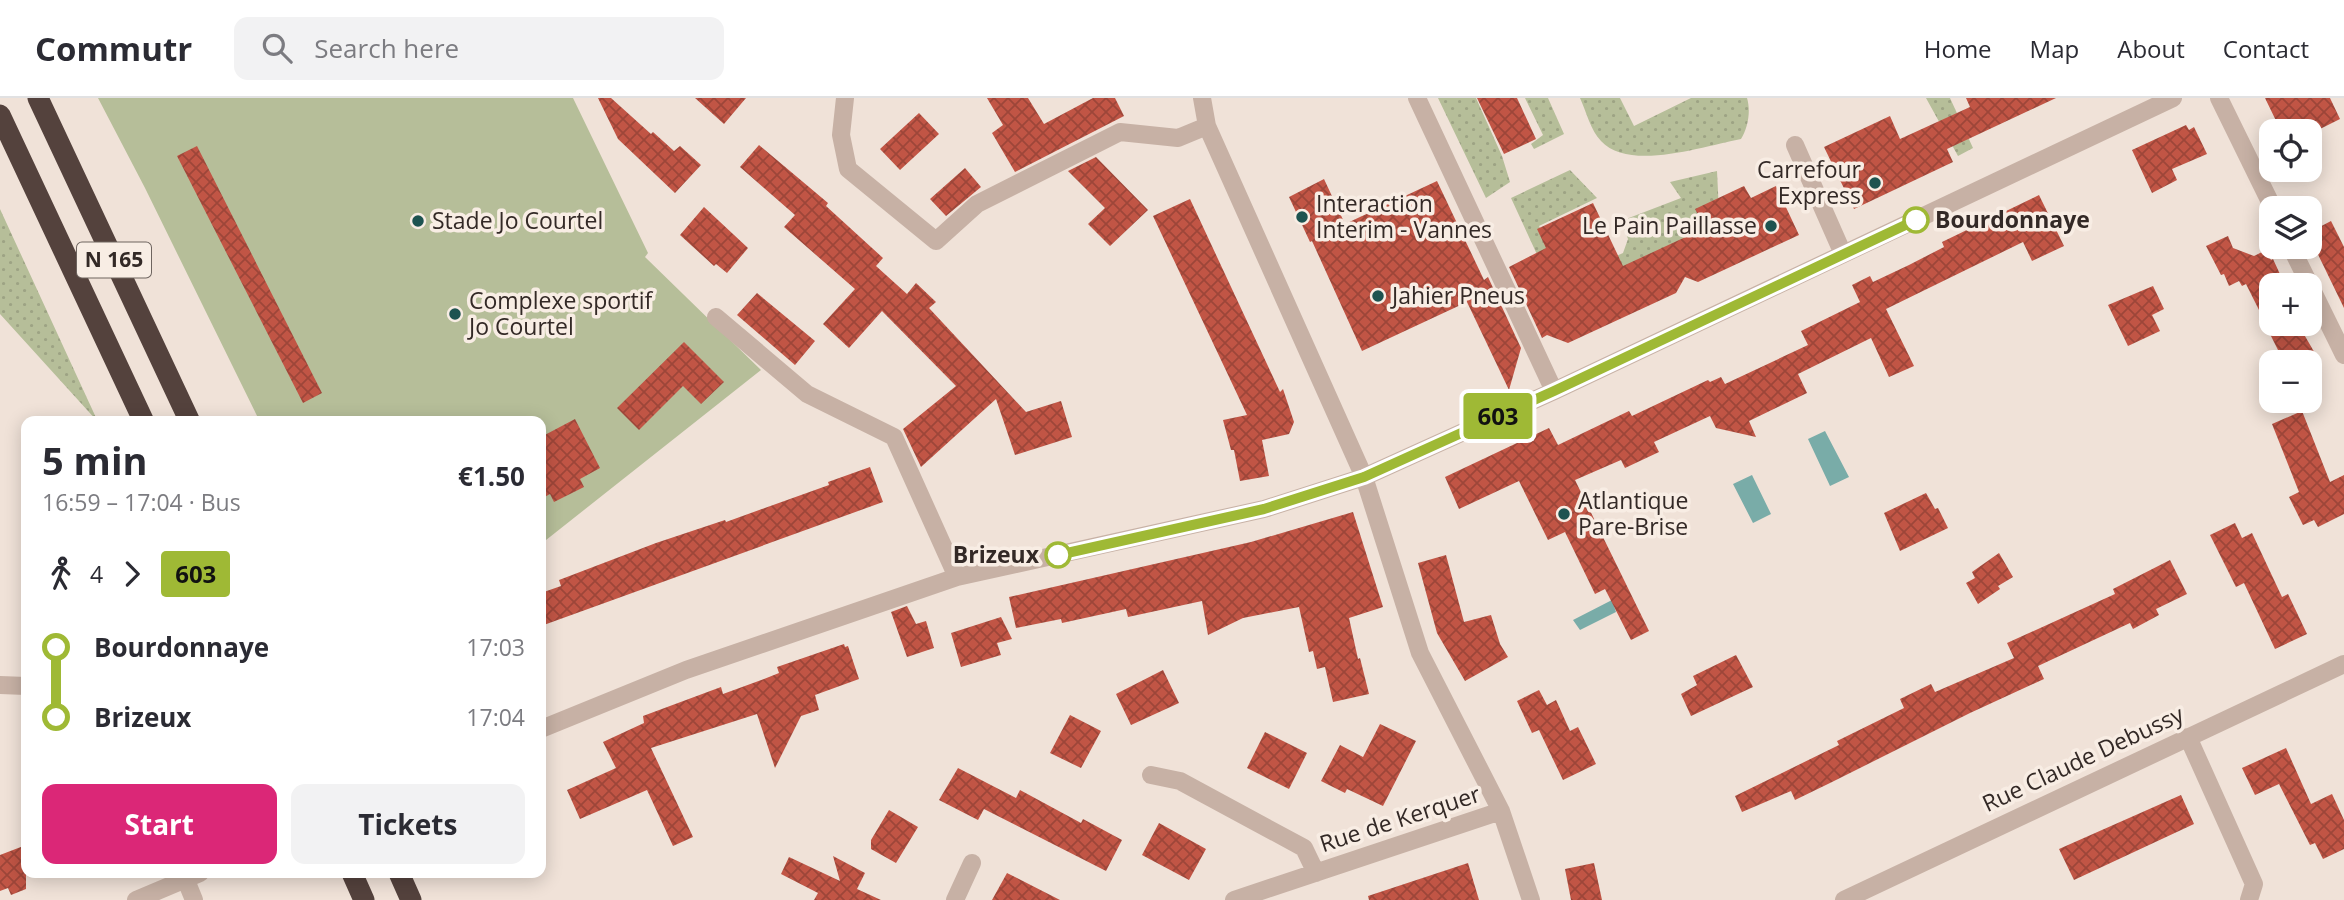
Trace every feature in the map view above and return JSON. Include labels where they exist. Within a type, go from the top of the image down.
[{"type":"highway","name":"N 165","points":[[38,98],[187,416]]},
{"type":"highway","name":"N 165","points":[[0,115],[141,416]]},
{"type":"highway","points":[[354,878],[364,900]]},
{"type":"highway","points":[[401,878],[411,900]]},
{"type":"street","points":[[845,98],[841,135],[848,169],[936,241],[978,204],[1120,132],[1178,138],[1208,126]]},
{"type":"street","points":[[1202,98],[1208,126],[1364,477],[1420,653],[1501,811],[1531,900]]},
{"type":"street","points":[[1416,98],[1554,391]]},
{"type":"street","points":[[546,727],[634,690],[957,577],[1264,509],[1364,477],[1554,391],[2173,98]]},
{"type":"street","points":[[2219,98],[2267,196]]},
{"type":"street","points":[[1795,145],[1843,254]]},
{"type":"street","points":[[2297,259],[2344,355]]},
{"type":"street","points":[[716,317],[807,394],[894,437],[957,577]]},
{"type":"street","name":"Rue Claude Debussy","points":[[1844,900],[2344,664]]},
{"type":"street","points":[[0,685],[21,686]]},
{"type":"street","points":[[2188,737],[2254,884],[2249,900]]},
{"type":"street","name":"Rue de Kerquer","points":[[1151,775],[1180,781],[1304,848],[1316,873]]},
{"type":"street","name":"Rue de Kerquer","points":[[1234,900],[1501,811]]},
{"type":"street","points":[[955,900],[972,863]]},
{"type":"street","points":[[136,900],[184,878]]},
{"type":"street","points":[[190,878],[194,900]]},
{"type":"green space","name":"Stade Jo Courtel","points":[[98,98],[573,98],[648,253],[645,257],[761,370],[546,540],[546,416],[257,416]]},
{"type":"green space","points":[[1438,98],[1476,98],[1502,156],[1510,182],[1486,198]]},
{"type":"green space","points":[[1525,98],[1548,98],[1564,134],[1534,149],[1531,144],[1543,135]]},
{"type":"green space","points":[[1580,98],[1620,98],[1634,126],[1691,98],[1747,98],[1748,119],[1741,139],[1668,154],[1629,155],[1614,150],[1597,137]]},
{"type":"green space","points":[[1926,98],[1950,98],[1973,148],[1958,156]]},
{"type":"green space","points":[[1570,170],[1597,198],[1539,226],[1553,257],[1540,261],[1511,198]]},
{"type":"green space","points":[[1717,171],[1719,212],[1710,235],[1640,269],[1565,279],[1623,253],[1628,239],[1621,221],[1681,198],[1670,182]]},
{"type":"green space","points":[[0,209],[95,416],[93,416],[0,314]]},
{"type":"water","points":[[1825,431],[1849,477],[1830,486],[1808,439]]},
{"type":"water","points":[[1752,475],[1771,514],[1753,523],[1733,484]]},
{"type":"water","points":[[1612,600],[1616,612],[1580,630],[1573,620]]},
{"type":"building","points":[[598,98],[611,98],[651,134],[653,132],[674,151],[680,146],[701,165],[675,193],[618,139]]},
{"type":"building","points":[[695,98],[746,98],[724,124]]},
{"type":"building","points":[[987,98],[1028,98],[1044,124],[1093,98],[1115,98],[1124,116],[1015,172],[992,133],[1003,125]]},
{"type":"building","points":[[1477,98],[1517,98],[1536,139],[1504,154]]},
{"type":"building","name":"Carrefour Express","points":[[1966,98],[2056,98],[1947,149],[1953,162],[1854,209],[1824,147],[1890,116],[1900,139],[1970,107]]},
{"type":"building","points":[[2265,98],[2330,98],[2340,119],[2322,128],[2322,119],[2275,119]]},
{"type":"building","points":[[919,113],[939,134],[900,170],[880,149]]},
{"type":"building","points":[[2186,125],[2189,130],[2194,127],[2207,154],[2172,169],[2177,180],[2152,193],[2132,150]]},
{"type":"building","points":[[759,145],[828,203],[826,206],[883,258],[876,266],[907,294],[916,283],[936,302],[929,308],[1026,412],[1061,401],[1072,437],[1015,455],[996,399],[921,467],[903,429],[956,386],[882,311],[849,348],[823,324],[855,289],[784,227],[795,215],[740,167]]},
{"type":"building","points":[[197,146],[322,393],[303,403],[177,156]]},
{"type":"building","points":[[1096,157],[1148,210],[1110,246],[1088,224],[1105,208],[1068,171]]},
{"type":"building","points":[[965,168],[981,187],[946,216],[930,199]]},
{"type":"building","points":[[1324,179],[1345,224],[1437,181],[1484,280],[1488,277],[1521,348],[1509,390],[1467,302],[1362,351],[1289,197]]},
{"type":"building","points":[[1744,186],[1751,198],[1776,186],[1799,235],[1698,282],[1685,277],[1676,293],[1568,343],[1547,335],[1542,338],[1509,267],[1546,248],[1537,229],[1593,203],[1623,266],[1705,228],[1695,209]]},
{"type":"building","points":[[2039,195],[2064,246],[2032,261],[2023,242],[1886,309],[1914,366],[1889,377],[1871,338],[1798,374],[1807,393],[1749,421],[1756,437],[1716,428],[1710,416],[1654,442],[1659,452],[1625,468],[1621,460],[1575,480],[1649,631],[1631,640],[1605,589],[1595,594],[1565,532],[1548,540],[1519,481],[1459,509],[1445,477],[1549,428],[1558,445],[1629,411],[1632,416],[1708,380],[1710,382],[1721,377],[1725,384],[1808,345],[1801,331],[1860,302],[1852,285],[1870,276],[1873,282],[1909,265],[1944,247],[1942,242]]},
{"type":"building","points":[[1190,199],[1280,392],[1283,389],[1294,422],[1289,434],[1262,440],[1269,476],[1240,481],[1234,450],[1231,450],[1223,420],[1247,415],[1153,216]]},
{"type":"building","points":[[704,207],[748,248],[727,273],[716,264],[714,266],[680,235]]},
{"type":"building","points":[[2331,221],[2344,247],[2344,308],[2320,259],[2322,226]]},
{"type":"building","points":[[2228,236],[2233,248],[2254,256],[2259,254],[2259,259],[2273,259],[2279,273],[2259,273],[2259,310],[2246,284],[2242,286],[2239,281],[2229,286],[2206,246]]},
{"type":"building","points":[[2153,286],[2164,309],[2152,315],[2160,331],[2128,346],[2108,305]]},
{"type":"building","points":[[757,293],[815,341],[795,365],[737,315]]},
{"type":"building","points":[[2271,336],[2305,336],[2313,350],[2278,350]]},
{"type":"building","points":[[684,342],[724,382],[701,404],[683,386],[639,430],[617,408]]},
{"type":"building","points":[[2303,413],[2330,482],[2344,475],[2344,514],[2318,527],[2314,520],[2303,525],[2289,497],[2299,492],[2272,424]]},
{"type":"building","points":[[575,419],[600,468],[580,479],[584,487],[554,502],[550,494],[546,496],[546,434]]},
{"type":"building","points":[[870,467],[883,502],[546,624],[546,591],[561,586],[559,580],[656,543],[725,520],[726,522],[829,485],[828,482]]},
{"type":"building","points":[[1926,493],[1935,509],[1938,508],[1948,528],[1900,551],[1884,513]]},
{"type":"building","points":[[1353,512],[1383,607],[1349,618],[1369,694],[1333,702],[1325,667],[1317,669],[1313,651],[1309,652],[1299,607],[1243,618],[1208,635],[1202,601],[1128,617],[1126,609],[1062,623],[1061,619],[1016,628],[1009,597],[1251,542]]},
{"type":"building","points":[[2235,523],[2242,538],[2252,533],[2282,597],[2288,594],[2307,634],[2275,649],[2244,583],[2236,587],[2210,535]]},
{"type":"building","points":[[1999,553],[2013,577],[1978,604],[1966,583],[1975,578],[1972,572]]},
{"type":"building","points":[[1446,555],[1464,622],[1491,615],[1500,644],[1508,657],[1465,681],[1437,633],[1418,563]]},
{"type":"building","points":[[2170,560],[2187,594],[2156,609],[2159,615],[2133,629],[2130,623],[2038,666],[2044,679],[1795,800],[1791,791],[1742,812],[1735,796],[1839,745],[1837,741],[1904,708],[1900,699],[1931,684],[1935,692],[2014,658],[2007,643],[2115,594],[2113,589]]},
{"type":"building","points":[[907,606],[916,624],[926,621],[934,648],[907,657],[891,612]]},
{"type":"building","points":[[1001,617],[1012,639],[997,643],[1001,655],[961,667],[951,633]]},
{"type":"building","points":[[844,644],[845,647],[848,646],[859,679],[815,695],[819,710],[801,716],[775,768],[757,714],[651,748],[693,837],[673,846],[647,790],[580,819],[567,790],[616,768],[603,742],[644,723],[643,716],[721,687],[723,694],[779,673],[777,667]]},
{"type":"building","points":[[1736,655],[1753,687],[1691,716],[1681,694],[1697,685],[1693,676]]},
{"type":"building","points":[[1163,670],[1179,703],[1131,725],[1116,694]]},
{"type":"building","points":[[1539,690],[1547,705],[1556,700],[1570,731],[1578,727],[1596,764],[1563,780],[1539,730],[1532,733],[1517,701]]},
{"type":"building","points":[[1070,715],[1101,731],[1081,768],[1050,753]]},
{"type":"building","points":[[1380,724],[1416,741],[1383,806],[1347,789],[1345,793],[1321,781],[1340,745],[1363,757]]},
{"type":"building","points":[[1265,732],[1307,753],[1289,789],[1247,768]]},
{"type":"building","points":[[2286,748],[2311,804],[2332,794],[2344,820],[2344,849],[2323,859],[2315,843],[2310,845],[2279,784],[2255,795],[2242,768]]},
{"type":"building","points":[[958,768],[1016,798],[1020,790],[1081,823],[1083,819],[1122,840],[1106,871],[984,809],[978,820],[939,800]]},
{"type":"building","points":[[2181,795],[2194,824],[2074,880],[2059,849]]},
{"type":"building","points":[[889,810],[918,827],[896,863],[871,849],[871,840]]},
{"type":"building","points":[[1159,823],[1206,849],[1189,880],[1142,855]]},
{"type":"building","points":[[21,847],[21,878],[26,878],[26,889],[11,895],[8,888],[0,891],[0,855]]},
{"type":"building","points":[[833,856],[865,873],[857,889],[881,900],[814,900],[818,893],[781,874],[789,857],[840,881]]},
{"type":"building","points":[[1468,863],[1479,900],[1369,900],[1368,896]]},
{"type":"building","points":[[1594,863],[1602,900],[1571,900],[1565,869]]},
{"type":"building","points":[[1007,873],[1060,900],[992,900]]},
{"type":"bus line","name":"603","points":[[1058,555],[1264,509],[1364,477],[1554,391],[1916,220]]},
{"type":"place","name":"Carrefour Express","points":[[1875,183]]},
{"type":"place","name":"Interaction Interim - Vannes","points":[[1302,217]]},
{"type":"place","name":"Bourdonnaye","points":[[1916,220]]},
{"type":"place","name":"Stade Jo Courtel","points":[[418,221]]},
{"type":"place","name":"Le Pain Paillasse","points":[[1771,226]]},
{"type":"place","name":"Jahier Pneus","points":[[1378,296]]},
{"type":"place","name":"Complexe sportif Jo Courtel","points":[[455,314]]},
{"type":"place","name":"Atlantique Pare-Brise","points":[[1564,514]]},
{"type":"place","name":"Brizeux","points":[[1058,555]]}]
